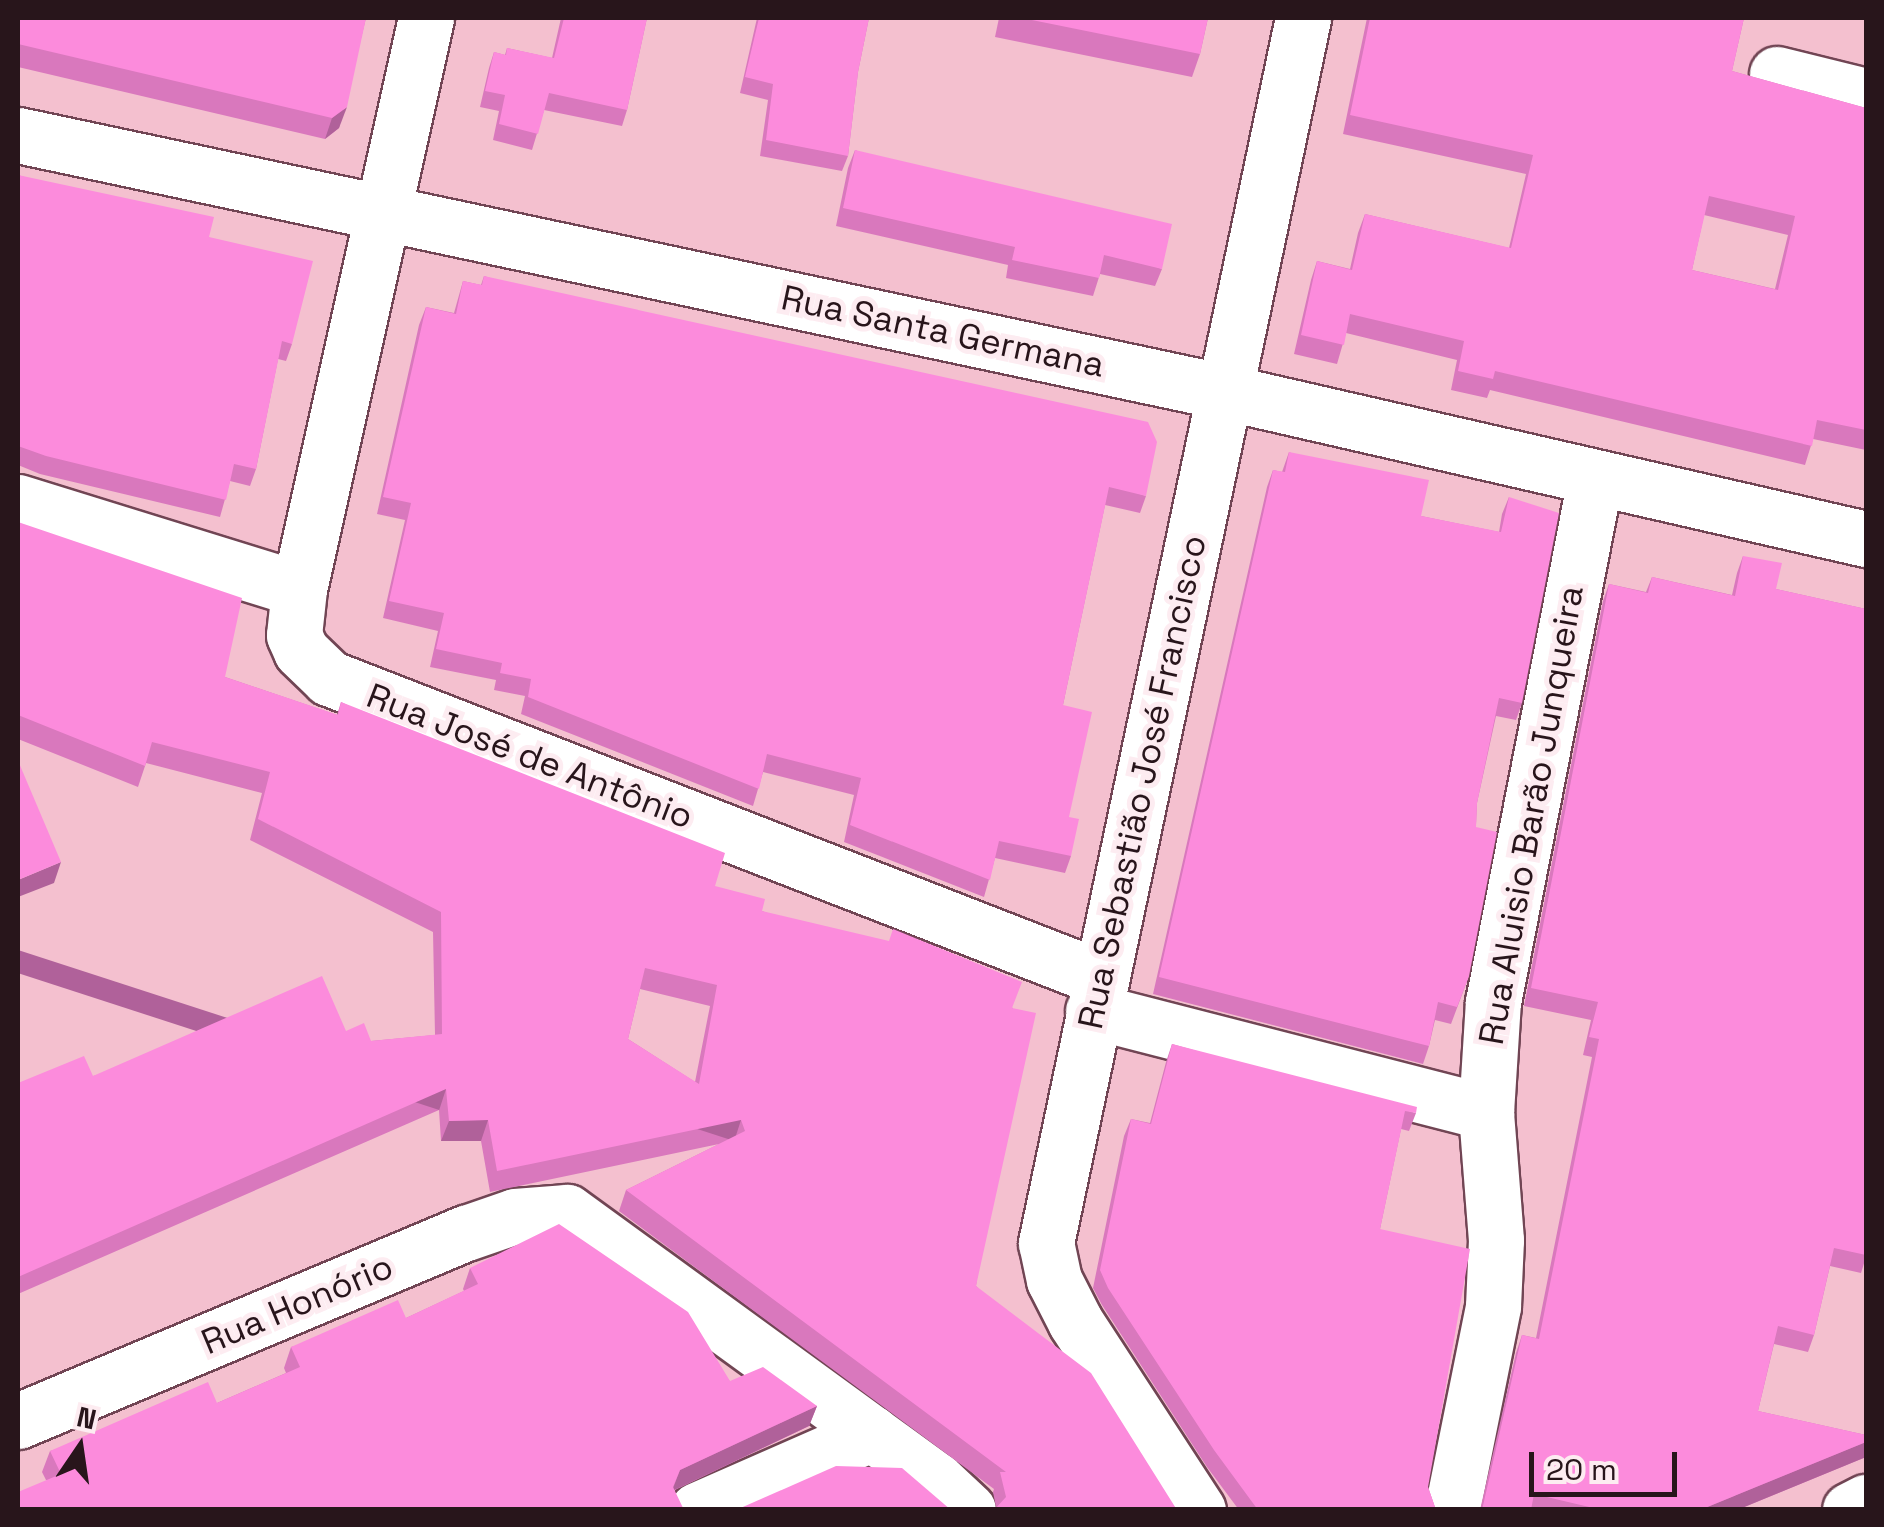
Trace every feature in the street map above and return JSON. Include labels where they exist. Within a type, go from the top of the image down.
[{"type":"street","name":"Rua José de Antônio","points":[[426,18],[299,588],[294,634],[301,651],[329,678],[1097,994],[1486,1112]]},
{"type":"street","name":"Rua Sebastião José Francisco","points":[[1198,1510],[1076,1322],[1048,1262],[1046,1243],[1303,18]]},
{"type":"street","points":[[1777,74],[1866,96]]},
{"type":"street","name":"Rua Santa Germana","points":[[18,135],[1225,392],[1866,539]]},
{"type":"street","name":"Rua Aluisio Barão Junqueira","points":[[1452,1510],[1493,1306],[1496,1240],[1486,1112],[1486,1057],[1504,926],[1595,478]]},
{"type":"street","points":[[18,502],[299,588]]},
{"type":"street","name":"Rua Honório","points":[[18,1421],[466,1233],[539,1211],[581,1217],[872,1433]]},
{"type":"street","points":[[698,1510],[872,1433],[968,1510]]},
{"type":"street","points":[[1850,1510],[1866,1502]]},
{"type":"building","points":[[18,18],[366,18],[347,107],[332,118],[18,44]]},
{"type":"building","points":[[564,18],[647,18],[627,110],[549,93],[538,134],[499,124],[505,95],[485,91],[494,52],[506,55],[507,48],[554,58]]},
{"type":"building","points":[[759,18],[869,18],[848,156],[766,140],[773,84],[745,77]]},
{"type":"building","points":[[1022,18],[1208,18],[1200,54]]},
{"type":"building","points":[[1370,18],[1744,18],[1732,71],[1866,108],[1866,430],[1817,420],[1812,446],[1495,371],[1493,379],[1458,371],[1464,341],[1350,314],[1344,345],[1301,335],[1317,261],[1352,270],[1365,214],[1511,248],[1533,155],[1350,115]],"holes":[[[1709,196],[1795,216],[1778,290],[1692,270]]]},
{"type":"building","points":[[855,150],[1172,224],[1162,269],[1104,255],[1099,278],[1012,260],[1015,247],[843,208]]},
{"type":"building","points":[[18,175],[214,217],[209,237],[313,261],[292,344],[282,341],[256,469],[234,464],[226,500],[18,446]]},
{"type":"building","points":[[484,276],[1148,422],[1157,442],[1146,496],[1109,487],[1063,705],[1092,712],[1069,817],[1079,819],[1071,856],[999,841],[990,880],[850,825],[861,778],[767,754],[759,789],[528,697],[531,679],[500,673],[502,663],[436,649],[444,613],[389,601],[411,503],[383,497],[426,307],[456,314],[463,281],[482,285]]},
{"type":"building","points":[[1289,452],[1429,480],[1421,516],[1501,532],[1509,497],[1559,513],[1522,703],[1499,698],[1477,803],[1476,827],[1497,832],[1469,976],[1457,1007],[1438,1002],[1429,1046],[1159,977],[1273,470],[1285,472]]},
{"type":"building","points":[[18,522],[242,598],[225,677],[338,715],[341,702],[725,853],[715,886],[765,899],[762,911],[889,941],[893,929],[1022,982],[1012,1008],[1036,1013],[976,1286],[1091,1373],[1177,1510],[994,1510],[1006,1497],[1000,1472],[1006,1472],[626,1190],[745,1131],[741,1120],[497,1171],[488,1120],[449,1121],[446,1089],[18,1277],[18,1083],[84,1056],[93,1076],[322,976],[346,1031],[364,1023],[371,1041],[442,1034],[441,912],[258,819],[270,772],[152,742],[145,766],[18,715]],"holes":[[[645,968],[717,985],[699,1084],[628,1039]]]},
{"type":"building","points":[[1743,556],[1782,563],[1776,589],[1866,609],[1866,1255],[1834,1248],[1814,1335],[1778,1326],[1758,1411],[1866,1435],[1866,1442],[1700,1510],[1602,1510],[1534,1494],[1531,1510],[1482,1510],[1522,1335],[1539,1339],[1599,1039],[1589,1037],[1598,1002],[1531,988],[1609,584],[1648,593],[1652,577],[1735,596]]},
{"type":"building","points":[[18,763],[61,862],[18,880]]},
{"type":"building","points":[[1172,1044],[1417,1107],[1416,1113],[1405,1111],[1380,1229],[1470,1249],[1428,1487],[1436,1510],[1258,1510],[1108,1288],[1100,1270],[1131,1119],[1151,1124]]},
{"type":"building","points":[[559,1224],[688,1312],[730,1381],[763,1367],[817,1406],[680,1470],[673,1487],[684,1510],[18,1510],[18,1492],[61,1474],[50,1451],[208,1382],[217,1403],[300,1367],[291,1347],[398,1300],[406,1318],[478,1284],[470,1268]]},
{"type":"building","points":[[836,1466],[902,1468],[951,1510],[736,1510]]}]
